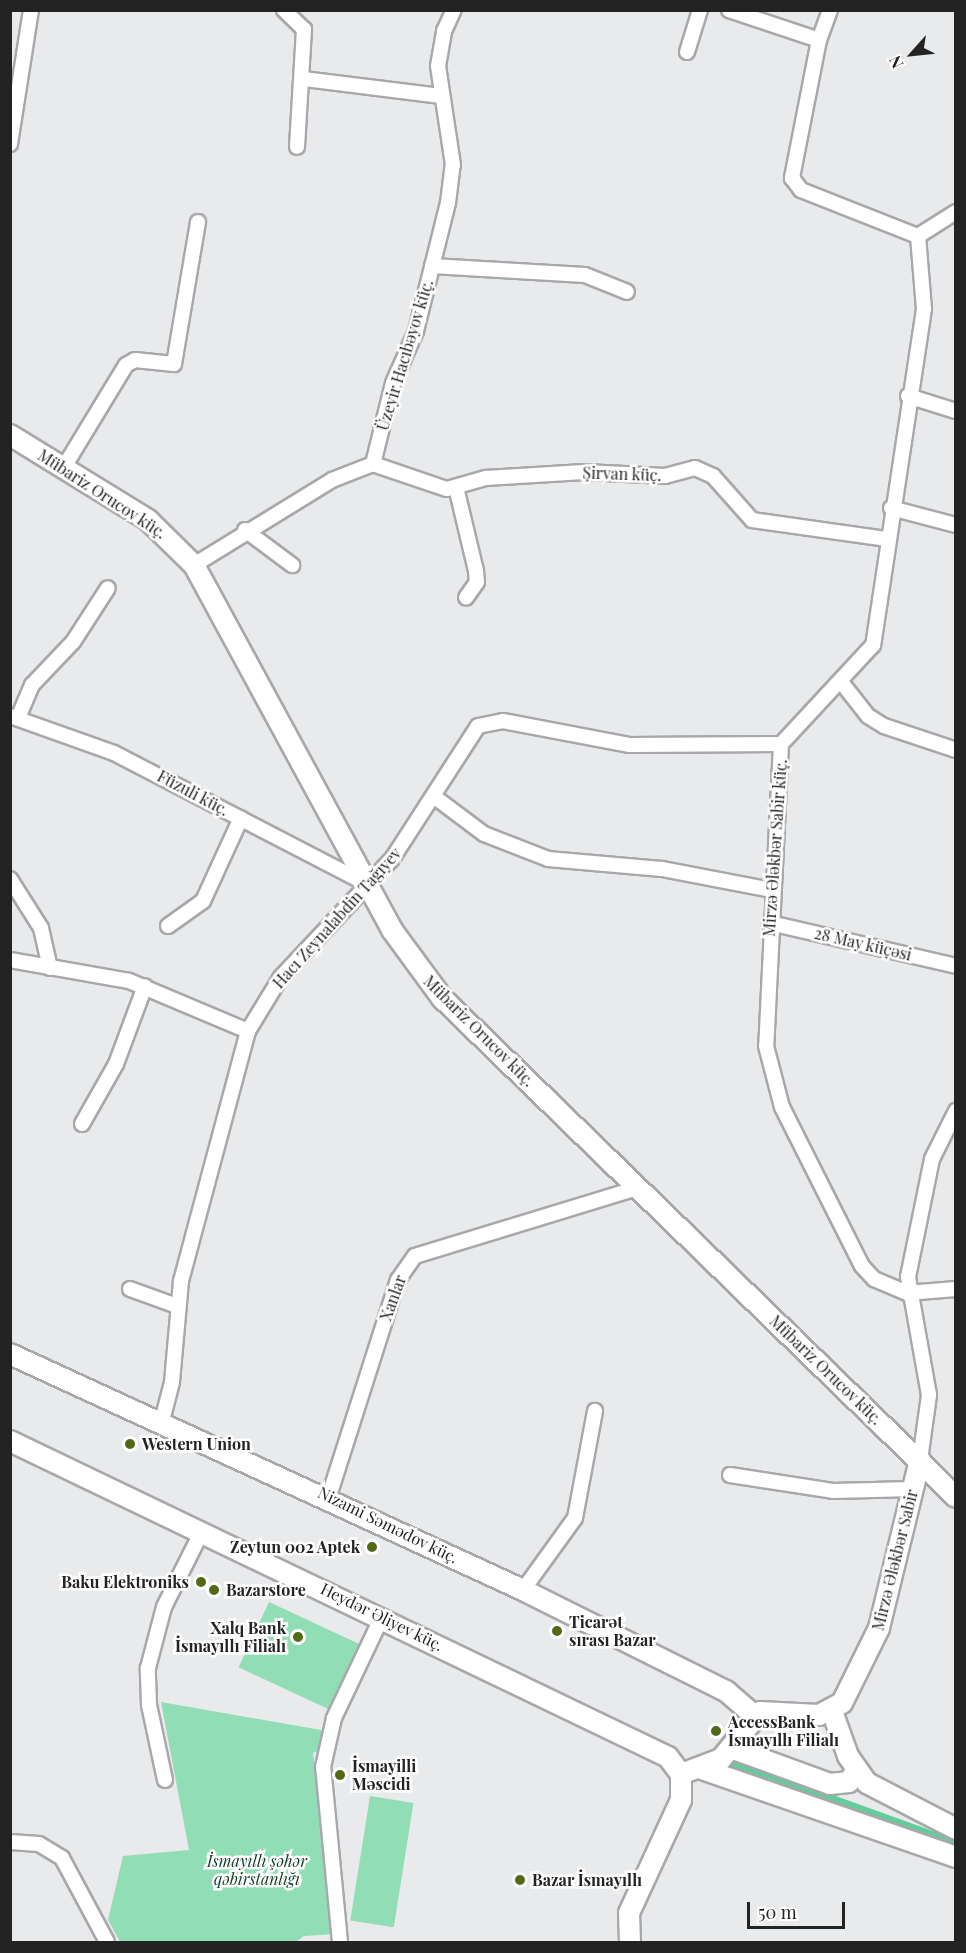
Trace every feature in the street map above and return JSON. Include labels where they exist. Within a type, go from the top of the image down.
[{"type":"street","points":[[10,144],[31,10]]},
{"type":"street","points":[[284,10],[304,29],[304,79],[297,147]]},
{"type":"street","name":"Üzeyir Hacıbəyov küç.","points":[[373,464],[432,266],[453,165],[440,96],[438,66],[444,31],[454,10]]},
{"type":"street","points":[[687,52],[700,10]]},
{"type":"street","points":[[729,10],[819,40]]},
{"type":"street","points":[[830,10],[819,40],[792,178],[801,190],[918,236],[956,212]]},
{"type":"street","points":[[304,79],[440,96]]},
{"type":"street","points":[[64,467],[126,365],[135,360],[174,364],[198,222]]},
{"type":"street","name":"Mirzə Ələkbər Sabir küç.","points":[[907,1293],[874,1279],[862,1266],[782,1107],[765,1046],[781,744],[806,712],[842,683],[873,645],[891,508],[924,309],[918,236]]},
{"type":"street","points":[[432,266],[585,275],[627,292]]},
{"type":"street","points":[[909,396],[956,411]]},
{"type":"street","name":"Mübariz Orucov küç.","points":[[10,435],[148,520],[194,566],[411,961],[442,998],[956,1497]]},
{"type":"street","points":[[194,566],[245,530],[332,480],[373,464]]},
{"type":"street","name":"Şirvan küç.","points":[[373,464],[434,487],[456,487],[486,478],[584,472],[665,476],[695,468],[713,476],[752,520],[888,539]]},
{"type":"street","points":[[456,487],[477,582],[466,598]]},
{"type":"street","points":[[891,508],[956,525]]},
{"type":"street","points":[[245,530],[291,565]]},
{"type":"street","points":[[14,717],[32,685],[73,642],[108,588]]},
{"type":"street","points":[[842,683],[862,711],[884,726],[956,750]]},
{"type":"street","name":"Füzuli küç.","points":[[14,717],[114,753],[369,885]]},
{"type":"street","name":"Hacı Zeynalabdin Tağıyev","points":[[162,1421],[172,1382],[177,1306],[207,1169],[248,1031],[281,977],[369,885],[436,798],[468,738],[490,722],[629,745],[781,744]]},
{"type":"street","points":[[436,798],[484,834],[548,859],[662,869],[772,890]]},
{"type":"street","points":[[168,926],[203,901],[241,818]]},
{"type":"street","points":[[10,879],[41,928],[50,968]]},
{"type":"street","name":"28 May küçəsi","points":[[770,923],[956,966]]},
{"type":"street","points":[[10,960],[145,987],[248,1031]]},
{"type":"street","points":[[82,1124],[116,1064],[145,987]]},
{"type":"street","points":[[956,1111],[932,1159],[907,1293],[956,1289]]},
{"type":"street","name":"Xanlar","points":[[329,1496],[398,1280],[414,1257],[638,1188]]},
{"type":"street","points":[[130,1288],[177,1306]]},
{"type":"street","name":"Mirzə Ələkbər Sabir","points":[[832,1711],[855,1686],[879,1628],[920,1460],[929,1395],[907,1293]]},
{"type":"street","name":"Nizami Səmədov küç.","points":[[10,1354],[329,1496],[523,1590],[726,1691],[754,1715]]},
{"type":"street","points":[[523,1590],[575,1518],[595,1411]]},
{"type":"street","name":"Heydər Əliyev küç.","points":[[10,1441],[382,1617],[668,1757],[681,1774]]},
{"type":"street","points":[[730,1475],[817,1490],[913,1489]]},
{"type":"street","points":[[165,1780],[148,1705],[148,1668],[164,1607],[202,1531]]},
{"type":"street","points":[[340,1942],[323,1767],[333,1718],[382,1617]]},
{"type":"street","points":[[629,1941],[629,1912],[681,1800],[681,1774],[702,1769],[731,1748],[754,1715],[832,1711],[856,1771],[885,1796],[956,1829]]},
{"type":"street","points":[[731,1748],[830,1784],[849,1782],[856,1771]]},
{"type":"street","points":[[702,1769],[956,1857]]},
{"type":"street","points":[[10,1842],[39,1844],[62,1858],[107,1942]]},
{"type":"green space","points":[[269,1602],[359,1644],[328,1709],[239,1667]]},
{"type":"green space","name":"İsmayıllı şəhər qəbirstanlığı","points":[[161,1702],[321,1730],[323,1749],[313,1753],[336,1934],[304,1936],[296,1942],[120,1942],[108,1920],[123,1856],[189,1850]]},
{"type":"green space","points":[[733,1759],[955,1839],[955,1851],[726,1772]]},
{"type":"green space","points":[[370,1796],[413,1803],[394,1927],[350,1920]]},
{"type":"place","name":"Western Union","points":[[130,1444]]},
{"type":"place","name":"Zeytun 002 Aptek","points":[[372,1547]]},
{"type":"place","name":"Baku Elektroniks","points":[[201,1582]]},
{"type":"place","name":"Bazarstore","points":[[214,1590]]},
{"type":"place","name":"Ticarət sırası Bazar","points":[[557,1631]]},
{"type":"place","name":"Xalq Bank İsmayıllı Filialı","points":[[298,1637]]},
{"type":"place","name":"AccessBank İsmayıllı Filialı","points":[[716,1731]]},
{"type":"place","name":"İsmayilli Məscidi","points":[[340,1775]]},
{"type":"place","name":"Bazar İsmayıllı","points":[[520,1880]]}]
